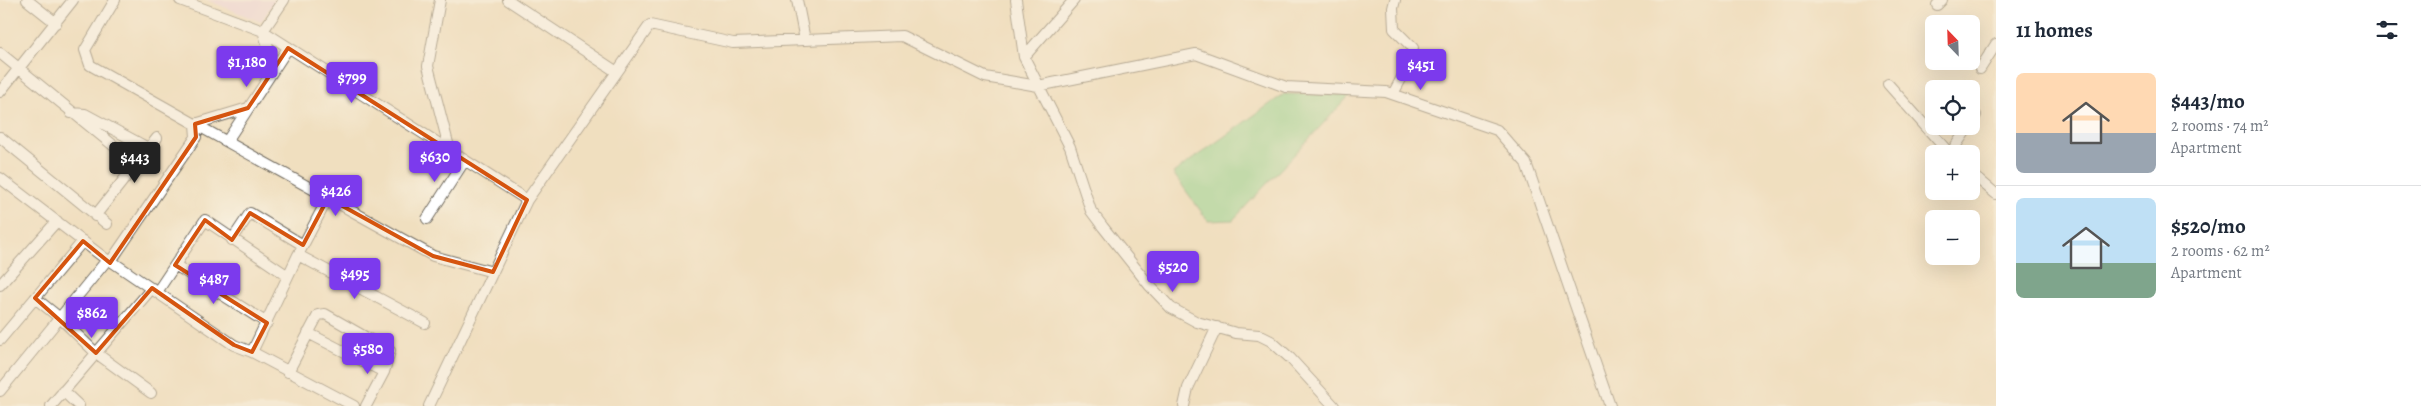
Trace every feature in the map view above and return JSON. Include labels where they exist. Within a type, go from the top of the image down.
[{"type":"street","points":[[27,0],[56,23]]},
{"type":"street","points":[[0,92],[73,0]]},
{"type":"street","points":[[115,0],[86,50],[90,65],[433,256],[493,272]]},
{"type":"street","points":[[180,0],[264,31],[527,200]]},
{"type":"street","points":[[275,68],[264,31],[284,0]]},
{"type":"street","points":[[440,0],[428,66],[450,151]]},
{"type":"street","points":[[797,0],[805,40]]},
{"type":"street","points":[[1016,0],[1024,57],[1070,147],[1091,211],[1103,227],[1149,285],[1171,308],[1197,322],[1236,332],[1259,334],[1271,341],[1290,358],[1334,406]]},
{"type":"street","points":[[1024,57],[1074,0]]},
{"type":"street","points":[[1393,94],[1408,66],[1413,48],[1394,29],[1393,8],[1395,0]]},
{"type":"street","points":[[511,1],[617,72]]},
{"type":"street","points":[[429,406],[527,200],[650,25],[732,43],[902,36],[985,77],[1038,86],[1196,54],[1286,87],[1386,92],[1498,130],[1526,163],[1610,406]]},
{"type":"street","points":[[1980,69],[1996,44]]},
{"type":"street","points":[[227,141],[288,48]]},
{"type":"street","points":[[0,53],[71,113],[135,163]]},
{"type":"street","points":[[1888,84],[1942,145]]},
{"type":"street","points":[[194,124],[248,108]]},
{"type":"street","points":[[71,113],[85,114],[148,148]]},
{"type":"street","points":[[0,391],[109,261],[196,137],[194,124]]},
{"type":"street","points":[[0,137],[94,216],[107,224]]},
{"type":"street","points":[[94,216],[157,138]]},
{"type":"street","points":[[427,220],[464,160]]},
{"type":"street","points":[[0,178],[109,261],[155,290],[234,345],[252,352],[354,406]]},
{"type":"street","points":[[1980,180],[1996,194]]},
{"type":"street","points":[[252,352],[298,255],[328,198]]},
{"type":"street","points":[[232,240],[250,213],[303,245]]},
{"type":"street","points":[[51,406],[96,353],[155,290],[175,265],[205,220],[288,276]]},
{"type":"street","points":[[0,285],[56,221]]},
{"type":"street","points":[[0,340],[83,241]]},
{"type":"street","points":[[298,255],[425,323]]},
{"type":"street","points":[[175,265],[267,323]]},
{"type":"street","points":[[34,298],[60,318],[96,353],[152,393]]},
{"type":"street","points":[[288,372],[318,315],[324,314],[390,351],[384,372],[366,406]]},
{"type":"street","points":[[1184,406],[1188,388],[1217,327]]},
{"type":"street","points":[[308,333],[384,372]]},
{"type":"street","points":[[64,391],[79,406]]},
{"type":"highlighted area","points":[[288,48],[527,200],[493,272],[433,256],[328,198],[303,245],[250,213],[232,240],[205,220],[175,265],[267,323],[252,352],[234,345],[152,288],[96,353],[35,298],[83,241],[110,263],[196,137],[195,124],[248,108]]},
{"type":"shaded area","points":[[207,0],[275,0],[261,22]]},
{"type":"green space","points":[[1284,94],[1350,95],[1233,220],[1208,221],[1173,173]]}]
